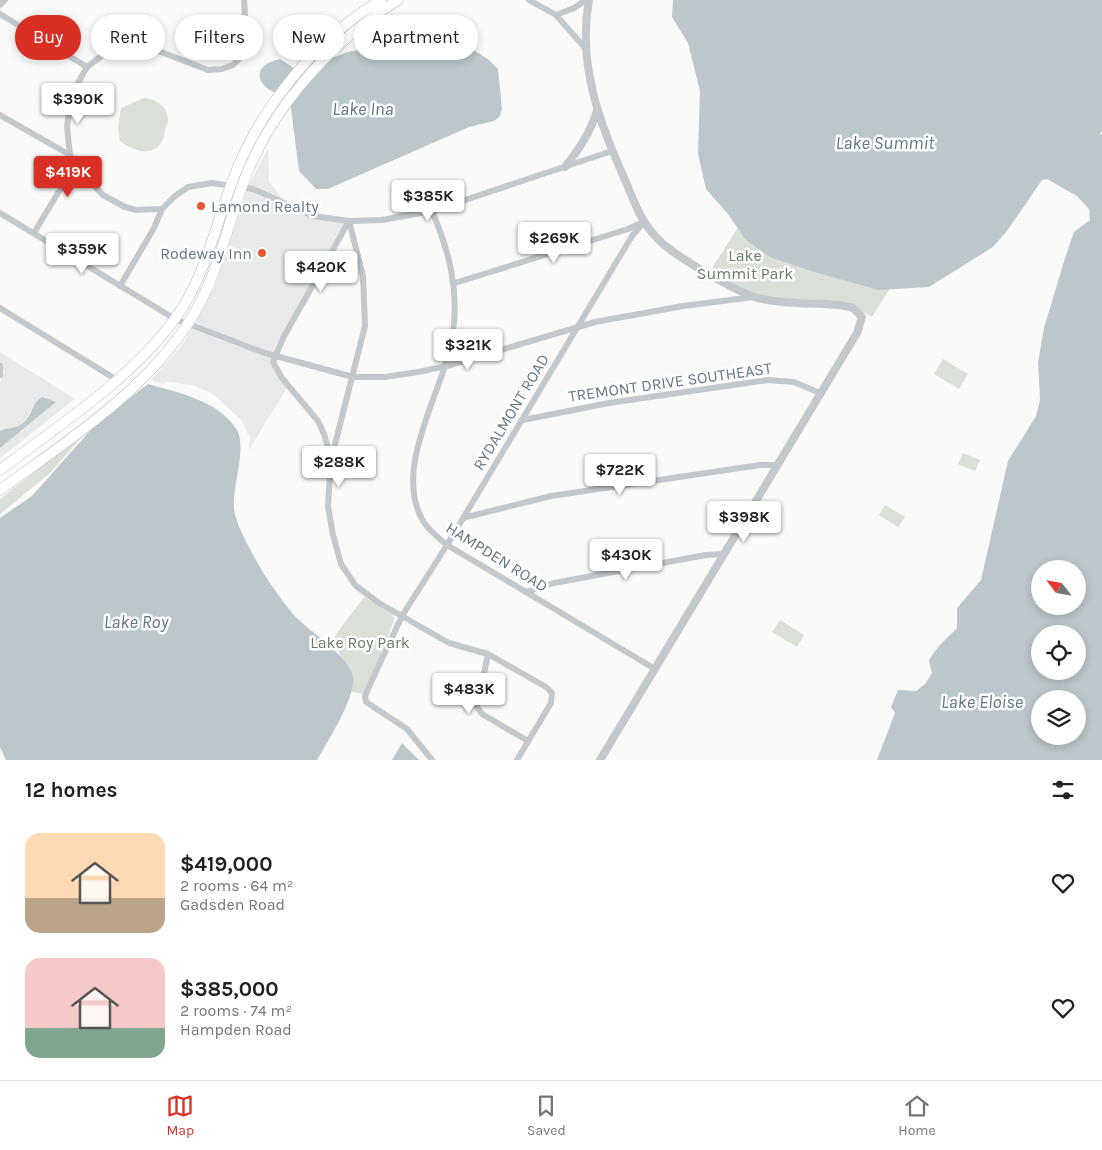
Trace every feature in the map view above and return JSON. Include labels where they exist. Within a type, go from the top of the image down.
[{"type":"main road","points":[[344,34],[381,0]]},
{"type":"main road","points":[[344,34],[398,0]]},
{"type":"main road","points":[[0,470],[117,380],[148,351],[175,319],[199,276],[236,185],[267,124],[306,64],[311,60]]},
{"type":"main road","points":[[0,490],[100,415],[140,382],[162,360],[188,324],[213,278],[236,185]]},
{"type":"main road","points":[[100,415],[120,388],[117,380]]},
{"type":"street","points":[[0,5],[5,0]]},
{"type":"street","points":[[34,234],[72,171],[67,109],[76,85],[87,67],[104,55],[126,50],[170,54],[208,70],[222,69],[233,65],[244,54],[247,46],[244,0]]},
{"type":"street","points":[[529,0],[556,15],[586,48]]},
{"type":"street","points":[[556,15],[588,0]]},
{"type":"street","points":[[588,0],[586,48],[596,110],[644,222],[656,238],[672,252],[754,297]]},
{"type":"street","points":[[0,14],[87,67]]},
{"type":"street","points":[[565,167],[585,140],[592,126],[596,110]]},
{"type":"street","points":[[0,115],[70,155],[94,186],[117,204],[136,210],[162,209]]},
{"type":"street","points":[[120,286],[154,228],[162,209],[175,196],[194,184],[236,185],[270,196],[306,213],[349,221],[382,220],[432,210],[612,151]]},
{"type":"street","name":"HAMPDEN ROAD","points":[[432,210],[446,248],[454,283],[455,319],[447,366],[420,436],[415,475],[419,511],[428,527],[447,545],[655,669]]},
{"type":"street","points":[[0,213],[175,319],[274,356],[352,377],[385,377],[447,366],[578,327],[684,306],[754,297],[840,305],[853,308],[862,317],[857,333],[600,760]]},
{"type":"street","points":[[331,458],[318,421],[276,369],[273,362],[274,356],[349,221]]},
{"type":"street","points":[[349,221],[363,276],[365,326],[331,458],[328,506],[336,551],[342,564],[362,592],[449,644],[488,654],[546,687],[552,693],[551,703],[517,760]]},
{"type":"street","points":[[454,283],[628,229],[644,222]]},
{"type":"street","name":"RYDALMONT ROAD","points":[[432,760],[407,729],[366,702],[365,696],[402,616],[447,545],[632,236],[644,222]]},
{"type":"street","points":[[0,308],[117,380]]},
{"type":"street","points":[[0,366],[0,376]]},
{"type":"street","name":"TREMONT DRIVE SOUTHEAST","points":[[522,420],[609,403],[768,380],[794,382],[820,393]]},
{"type":"street","points":[[463,518],[568,493],[740,468],[777,465]]},
{"type":"street","points":[[526,592],[554,584],[686,559],[724,554]]},
{"type":"street","points":[[488,654],[476,707],[482,714],[528,741]]},
{"type":"shaded area","points":[[268,148],[269,182],[283,199],[249,185]]},
{"type":"shaded area","points":[[247,190],[305,216],[344,223],[272,352],[195,324],[215,286]]},
{"type":"shaded area","points":[[192,329],[271,358],[274,370],[287,388],[249,450],[250,438],[241,420],[212,393],[192,385],[167,382],[164,384],[151,380],[180,348]]},
{"type":"shaded area","points":[[0,352],[75,399],[0,458],[0,448],[56,402],[34,404],[26,420],[19,426],[0,431],[0,383],[4,371],[0,362]]},
{"type":"green space","points":[[144,98],[160,104],[166,110],[168,120],[159,146],[148,151],[134,149],[120,141],[118,128],[121,108]]},
{"type":"green space","name":"Lake Summit Park","points":[[739,226],[890,288],[872,317],[858,310],[833,303],[766,297],[752,293],[710,271]]},
{"type":"green space","points":[[943,359],[968,374],[959,389],[934,374]]},
{"type":"green space","points":[[85,433],[50,473],[0,514],[0,499]]},
{"type":"green space","points":[[963,453],[980,460],[975,471],[958,464]]},
{"type":"green space","points":[[885,505],[905,517],[898,527],[879,515]]},
{"type":"green space","name":"Lake Roy Park","points":[[364,597],[393,615],[394,620],[378,663],[362,694],[344,690],[344,670],[341,658],[331,641]]},
{"type":"green space","points":[[780,620],[804,635],[797,647],[772,632]]},
{"type":"water","name":"Lake Summit","points":[[673,0],[1102,0],[1102,131],[1100,134],[1102,135],[1102,760],[877,760],[895,713],[891,707],[898,690],[916,691],[925,684],[932,673],[929,660],[938,647],[957,628],[957,608],[981,580],[1008,461],[1036,416],[1040,400],[1038,362],[1044,328],[1074,232],[1090,220],[1089,209],[1077,196],[1047,179],[1042,180],[1007,231],[993,247],[929,287],[879,290],[814,272],[770,257],[745,239],[728,214],[706,189],[698,154],[700,91],[688,43],[672,17]]},
{"type":"water","name":"Lake Ina","points":[[354,51],[354,60],[478,60],[478,53],[498,69],[502,109],[500,116],[494,121],[469,127],[328,189],[316,189],[299,171],[290,101],[286,95],[268,89],[262,83],[260,72],[270,62],[282,60],[300,72],[328,60],[344,60],[344,53]]},
{"type":"water","name":"Lake Roy","points":[[148,384],[197,399],[209,405],[219,411],[237,430],[240,438],[240,457],[234,509],[242,533],[264,574],[289,609],[336,652],[350,669],[353,677],[353,686],[346,708],[317,760],[6,760],[0,747],[0,518],[32,496],[96,424]]},
{"type":"water","points":[[43,397],[56,402],[0,448],[0,431],[23,423],[35,404]]},
{"type":"water","points":[[402,743],[419,760],[392,760]]},
{"type":"place","name":"Lamond Realty","points":[[201,206]]},
{"type":"place","name":"Rodeway Inn","points":[[262,253]]},
{"type":"water label","name":"Lake Eloise","points":[[982,702]]}]
